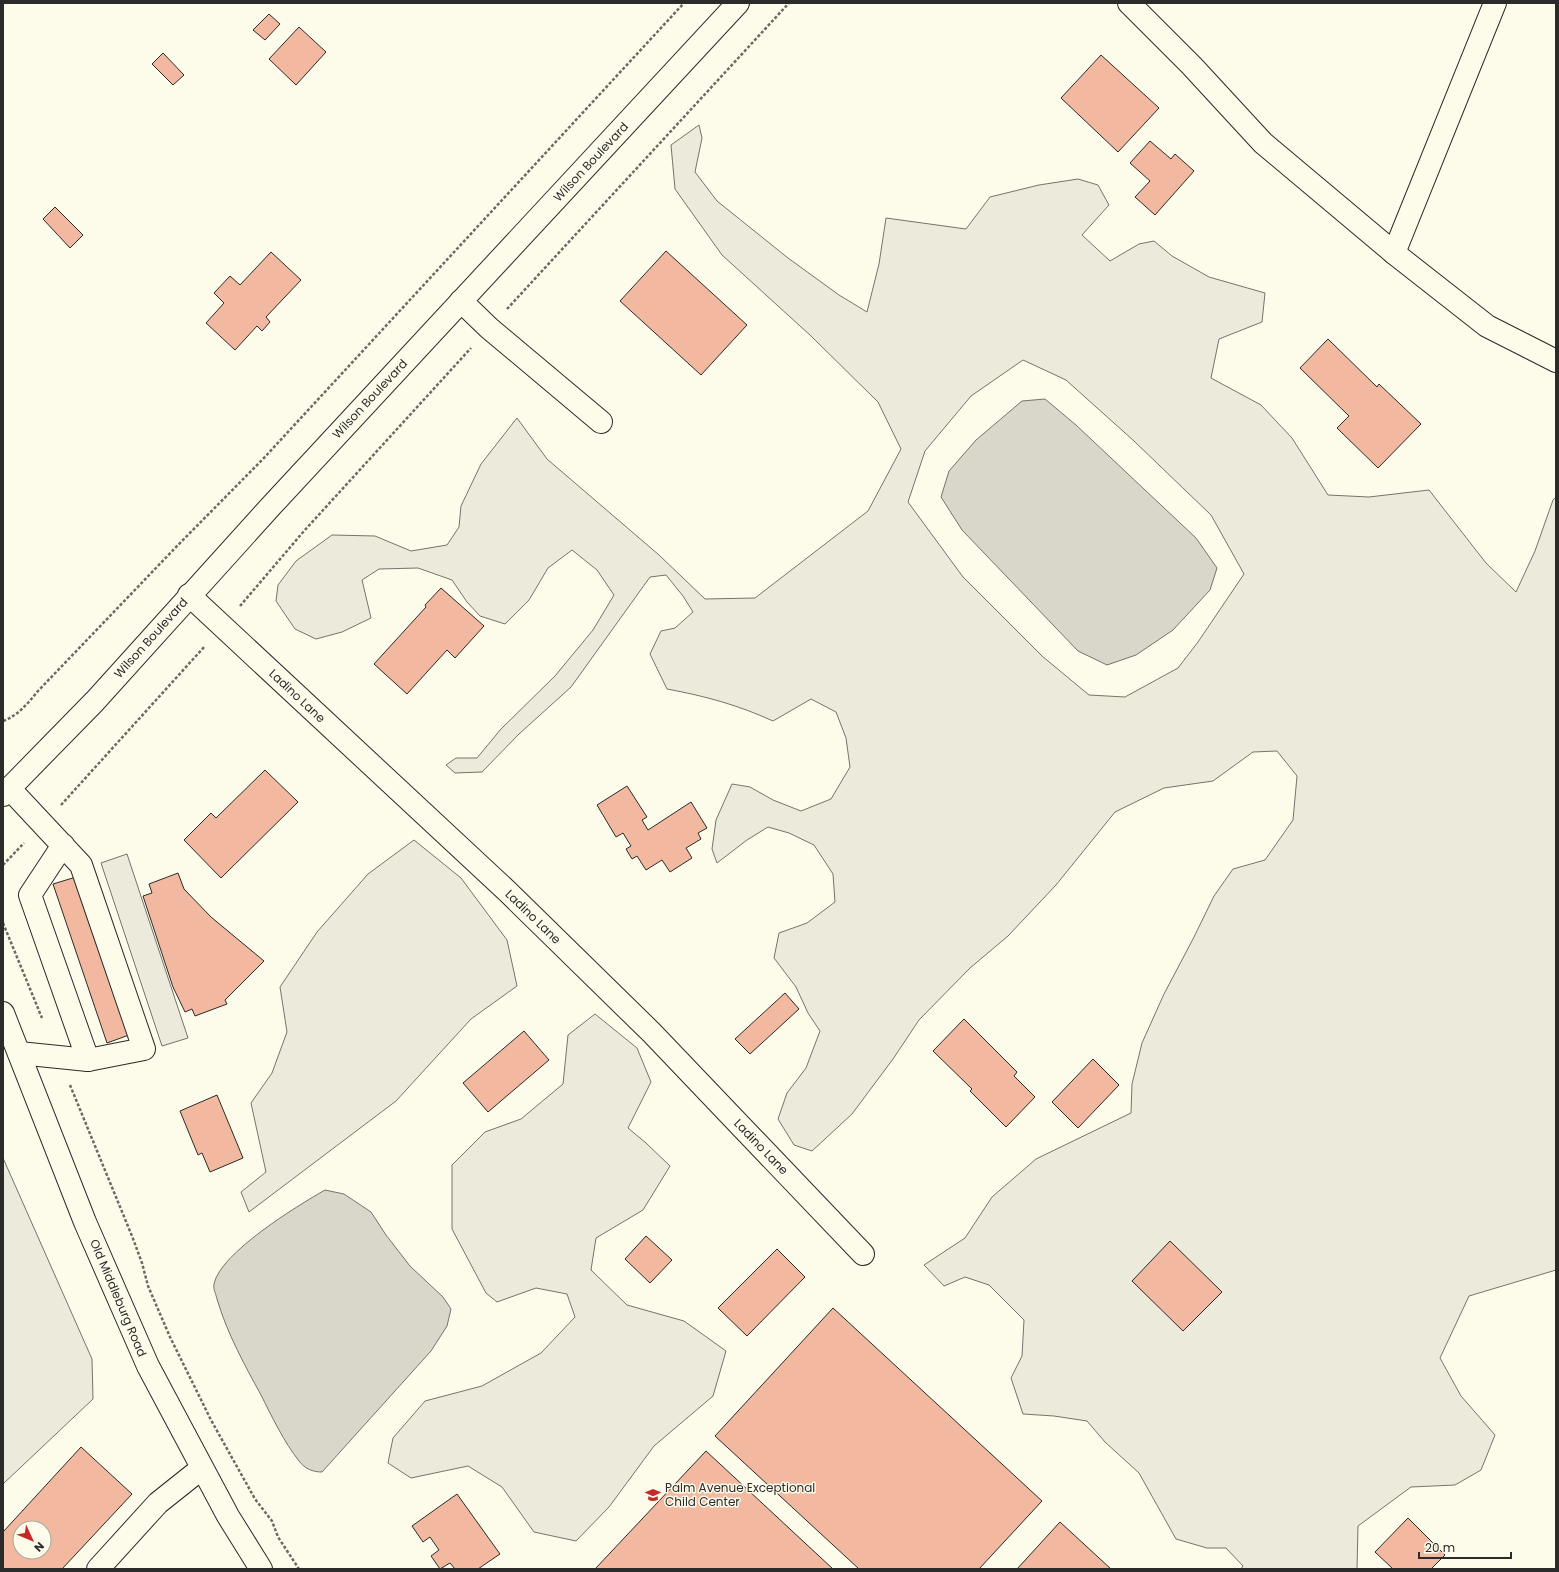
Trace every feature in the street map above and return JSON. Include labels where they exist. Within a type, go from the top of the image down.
[{"type":"main road","name":"Wilson Boulevard","points":[[6,792],[95,701],[189,595],[738,3]]},
{"type":"main road","points":[[1129,3],[1192,66],[1263,143],[1394,253],[1487,326],[1556,361]]},
{"type":"main road","points":[[1394,253],[1494,3]]},
{"type":"main road","points":[[461,301],[489,328],[601,422]]},
{"type":"main road","name":"Ladino Lane","points":[[189,595],[513,897],[657,1039],[863,1254]]},
{"type":"main road","points":[[6,792],[43,824],[81,865],[144,1049],[88,1060],[19,1053]]},
{"type":"main road","points":[[63,846],[30,895],[88,1060]]},
{"type":"main road","name":"Old Middleburg Road","points":[[3,1014],[85,1222],[148,1366],[228,1516],[261,1569]]},
{"type":"main road","points":[[98,1569],[158,1503],[202,1468]]},
{"type":"path","points":[[3,721],[12,717],[23,709],[38,691],[172,551],[263,459],[684,3]]},
{"type":"path","points":[[3,865],[43,824],[222,626],[314,520],[489,328],[789,3]]},
{"type":"path","points":[[3,923],[132,1236],[142,1263],[148,1286],[170,1337],[210,1420],[255,1500],[272,1521],[278,1537],[299,1569]]},
{"type":"shaded area","points":[[699,125],[702,138],[695,172],[717,201],[788,258],[839,295],[867,312],[879,264],[886,218],[966,229],[990,197],[1039,185],[1078,179],[1098,185],[1109,205],[1082,235],[1110,261],[1139,244],[1154,241],[1172,256],[1209,277],[1265,293],[1262,322],[1219,339],[1211,378],[1261,405],[1292,438],[1328,495],[1369,497],[1429,490],[1486,563],[1516,592],[1535,551],[1553,500],[1556,497],[1556,1270],[1469,1296],[1440,1358],[1461,1396],[1495,1435],[1481,1470],[1455,1485],[1411,1487],[1358,1526],[1357,1569],[1241,1569],[1243,1566],[1226,1548],[1207,1548],[1176,1539],[1139,1473],[1105,1442],[1087,1421],[1054,1416],[1023,1414],[1011,1378],[1022,1356],[1024,1320],[989,1285],[965,1277],[944,1286],[924,1265],[965,1238],[992,1197],[1036,1159],[1131,1113],[1132,1084],[1142,1043],[1164,994],[1214,896],[1233,869],[1265,860],[1293,820],[1297,776],[1277,751],[1253,752],[1213,781],[1164,788],[1115,812],[1056,885],[1008,936],[970,968],[919,1020],[893,1059],[852,1114],[812,1151],[794,1145],[778,1119],[787,1093],[806,1068],[820,1031],[808,1013],[796,987],[774,958],[779,933],[807,923],[835,902],[833,874],[814,845],[789,833],[768,827],[747,840],[717,863],[712,849],[716,820],[732,784],[750,787],[773,800],[801,811],[831,799],[850,767],[846,738],[836,712],[811,699],[773,721],[747,710],[721,702],[667,689],[650,654],[661,631],[675,628],[693,612],[683,596],[666,575],[650,577],[571,687],[519,734],[482,772],[455,773],[446,765],[456,758],[477,758],[501,729],[555,676],[593,630],[614,595],[597,570],[572,550],[548,568],[529,600],[505,624],[480,616],[467,602],[452,580],[418,568],[379,569],[362,580],[371,618],[342,632],[316,639],[295,629],[276,601],[278,585],[296,561],[332,535],[375,536],[411,551],[447,545],[459,527],[461,506],[481,464],[517,418],[547,459],[659,555],[705,599],[755,598],[868,511],[901,449],[878,402],[811,336],[722,255],[675,189],[671,145]],"holes":[[[1023,360],[1066,380],[1134,441],[1211,515],[1244,574],[1198,642],[1178,668],[1125,697],[1089,695],[1042,656],[963,577],[908,502],[925,451],[971,396]]]},
{"type":"shaded area","points":[[1045,399],[1076,425],[1196,538],[1217,568],[1210,590],[1173,630],[1136,655],[1107,665],[1078,651],[962,530],[941,497],[949,471],[976,440],[1022,401]]},
{"type":"shaded area","points":[[414,840],[461,878],[507,940],[517,986],[471,1019],[396,1101],[249,1212],[241,1192],[266,1172],[251,1103],[272,1073],[287,1032],[280,987],[317,932],[368,874]]},
{"type":"shaded area","points":[[127,854],[188,1038],[162,1046],[101,863]]},
{"type":"shaded area","points":[[595,1014],[637,1048],[651,1082],[628,1128],[670,1166],[643,1210],[596,1238],[591,1270],[627,1305],[684,1321],[726,1351],[713,1396],[654,1446],[609,1507],[576,1541],[534,1532],[502,1487],[468,1466],[411,1478],[388,1463],[393,1438],[425,1401],[482,1386],[541,1353],[575,1317],[567,1294],[536,1288],[497,1302],[486,1293],[452,1229],[452,1165],[485,1132],[521,1119],[563,1084],[568,1035]]},
{"type":"shaded area","points":[[3,1158],[92,1359],[93,1399],[3,1484]]},
{"type":"shaded area","points":[[325,1190],[344,1194],[371,1212],[386,1235],[410,1266],[443,1297],[451,1309],[447,1326],[431,1351],[322,1472],[312,1471],[304,1466],[283,1438],[231,1336],[221,1312],[214,1284],[219,1272],[230,1258],[244,1245],[261,1231]]},
{"type":"building","points":[[269,14],[280,24],[265,40],[253,30]]},
{"type":"building","points":[[299,27],[326,52],[296,85],[269,59]]},
{"type":"building","points":[[163,53],[184,75],[173,85],[152,64]]},
{"type":"building","points":[[1101,55],[1159,108],[1118,152],[1061,98]]},
{"type":"building","points":[[1150,141],[1171,159],[1175,154],[1194,171],[1155,215],[1135,197],[1150,181],[1130,163]]},
{"type":"building","points":[[55,207],[83,235],[70,248],[43,219]]},
{"type":"building","points":[[666,251],[747,325],[701,375],[620,301]]},
{"type":"building","points":[[271,252],[301,280],[266,317],[270,322],[262,331],[257,326],[235,350],[206,323],[224,303],[214,293],[230,276],[240,285]]},
{"type":"building","points":[[1328,339],[1377,387],[1379,384],[1421,424],[1378,468],[1337,428],[1349,416],[1300,368]]},
{"type":"building","points":[[441,588],[484,626],[455,658],[447,650],[407,694],[374,664],[426,607],[425,605]]},
{"type":"building","points":[[265,770],[298,802],[221,878],[184,840],[211,813],[216,818]]},
{"type":"building","points":[[627,786],[647,817],[642,820],[648,830],[691,802],[707,828],[698,833],[701,839],[686,848],[692,858],[670,872],[662,860],[646,870],[637,856],[632,859],[626,849],[631,846],[623,833],[616,837],[597,805]]},
{"type":"building","points":[[178,873],[184,889],[211,917],[264,961],[225,1000],[227,1004],[195,1016],[192,1009],[185,1012],[173,987],[143,896],[152,893],[149,884]]},
{"type":"building","points":[[76,877],[129,1035],[107,1043],[53,884]]},
{"type":"building","points":[[785,993],[799,1009],[750,1054],[735,1039]]},
{"type":"building","points":[[964,1019],[1017,1072],[1014,1076],[1035,1097],[1006,1127],[970,1091],[972,1089],[933,1051]]},
{"type":"building","points":[[524,1031],[549,1060],[488,1112],[463,1083]]},
{"type":"building","points":[[1093,1059],[1119,1085],[1078,1128],[1052,1102]]},
{"type":"building","points":[[217,1095],[243,1158],[210,1172],[202,1153],[198,1155],[180,1111]]},
{"type":"building","points":[[646,1236],[672,1260],[650,1283],[625,1259]]},
{"type":"building","points":[[1170,1241],[1222,1292],[1183,1331],[1132,1281]]},
{"type":"building","points":[[777,1249],[805,1277],[747,1336],[718,1308]]},
{"type":"building","points":[[833,1308],[1042,1501],[979,1569],[859,1569],[715,1436]]},
{"type":"building","points":[[81,1447],[132,1494],[62,1569],[3,1569],[3,1532],[12,1522],[12,1560],[52,1560],[52,1520],[14,1520]]},
{"type":"building","points":[[706,1451],[833,1569],[595,1569]]},
{"type":"building","points":[[457,1494],[500,1554],[478,1569],[455,1569],[450,1563],[440,1569],[431,1556],[439,1550],[430,1537],[423,1542],[412,1526]]},
{"type":"building","points":[[1408,1518],[1445,1555],[1431,1569],[1393,1569],[1375,1552]]},
{"type":"building","points":[[1060,1522],[1111,1569],[1017,1569]]},
{"type":"place","name":"Palm Avenue Exceptional Child Center","points":[[653,1495]]}]
